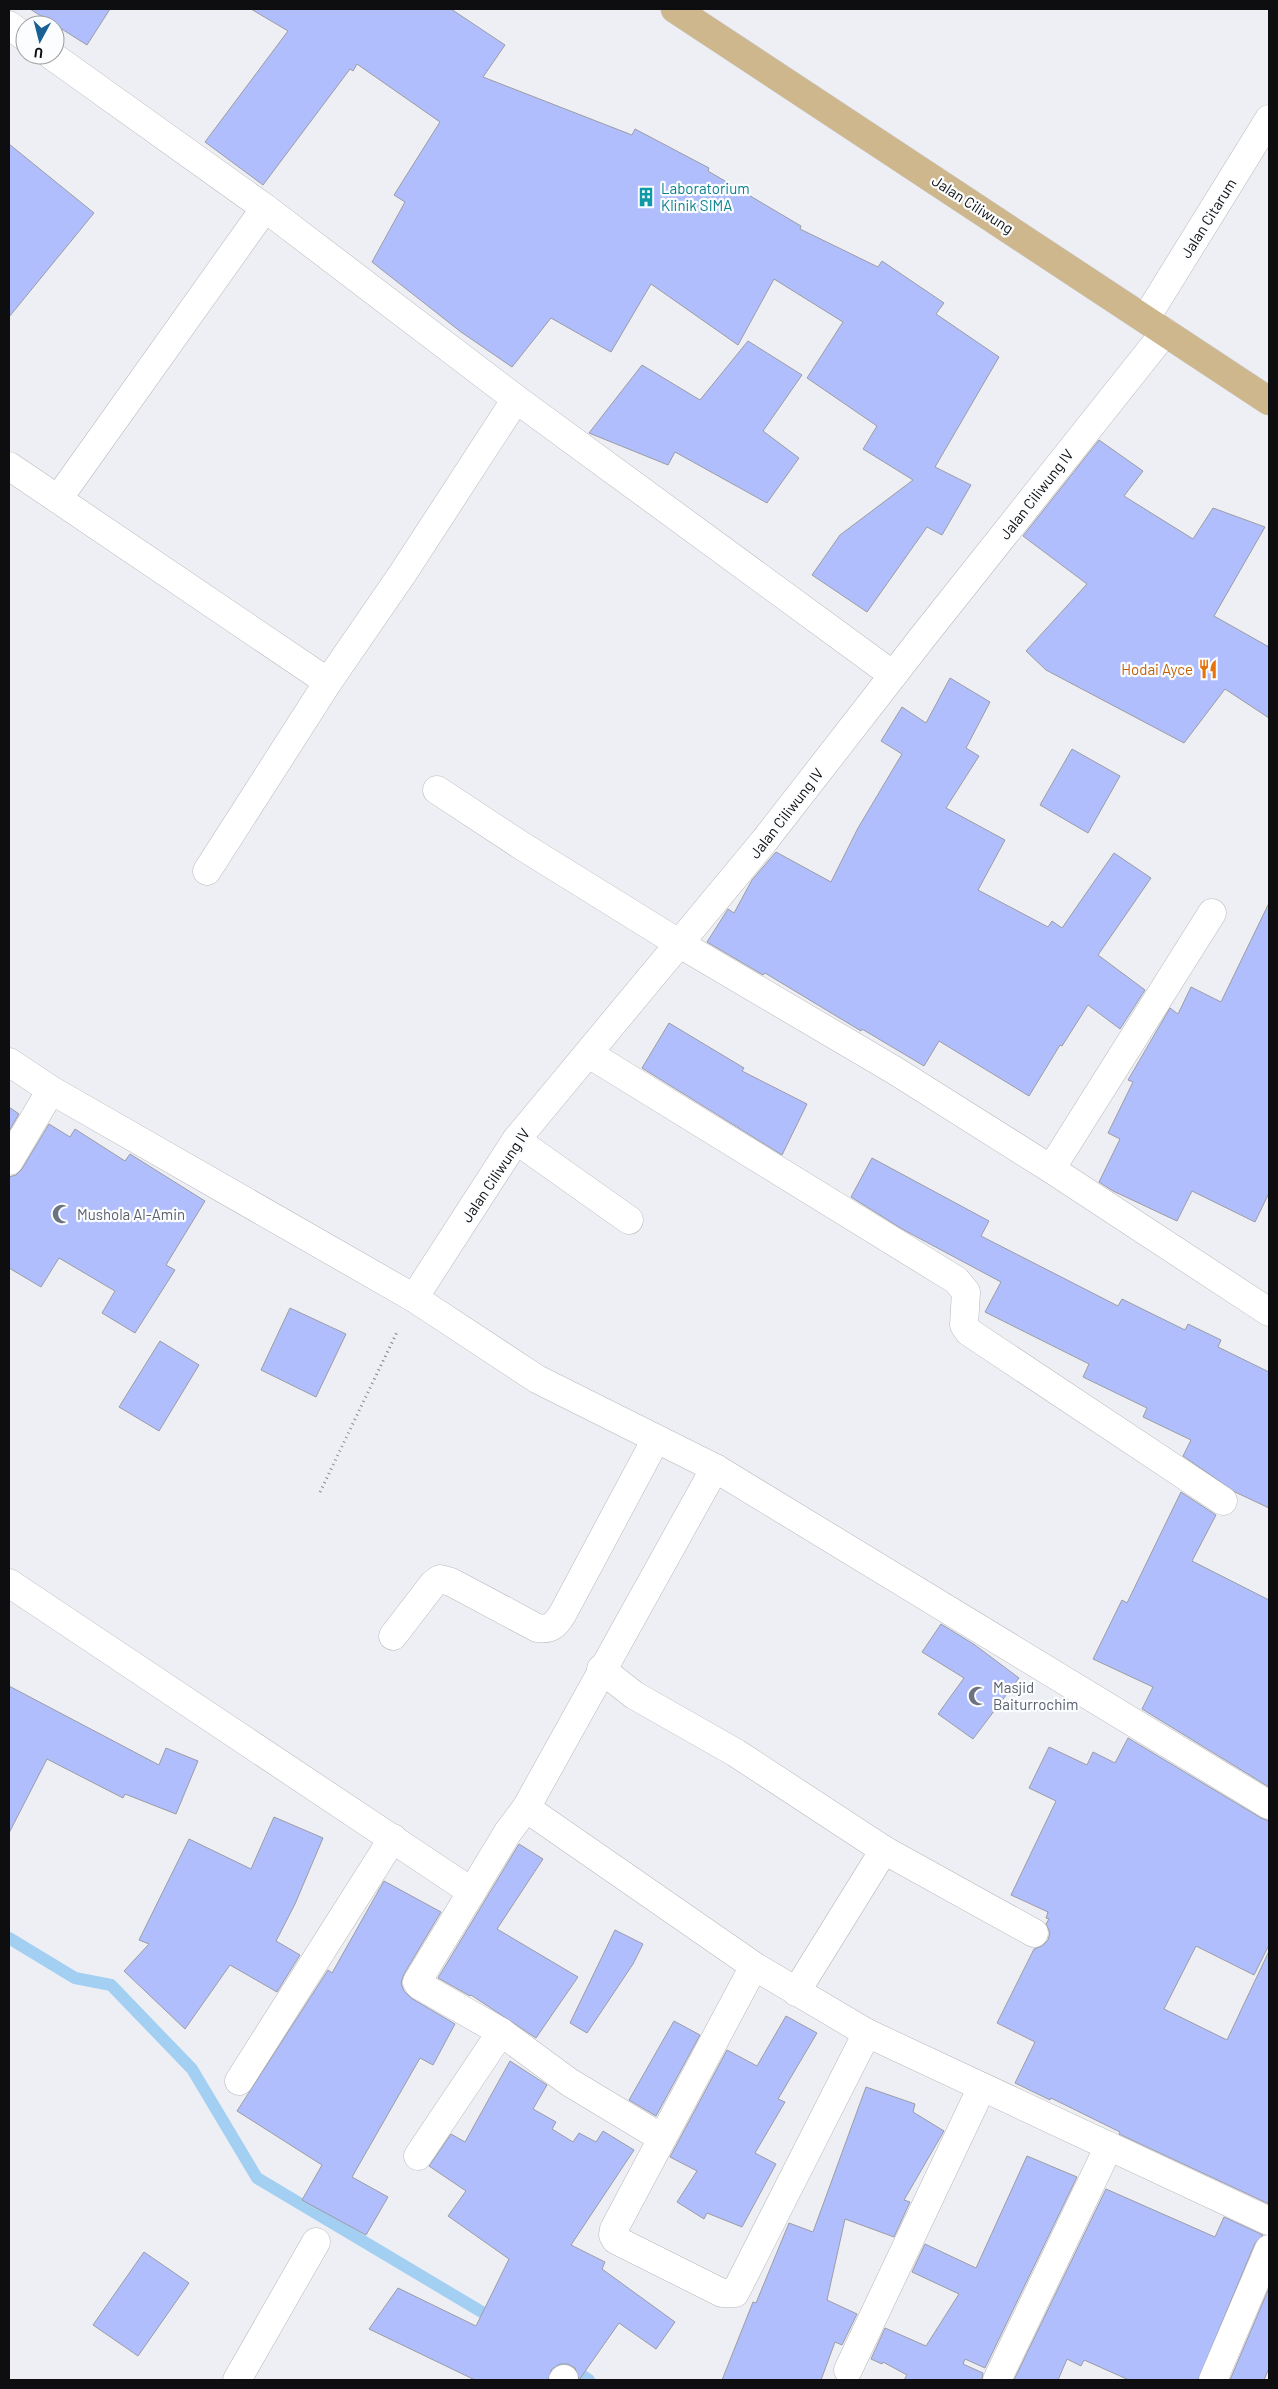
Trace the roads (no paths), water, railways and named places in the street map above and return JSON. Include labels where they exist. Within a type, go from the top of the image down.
[{"type":"main road","name":"Jalan Ciliwung","points":[[676,9],[1269,401]]},
{"type":"street","points":[[9,20],[17,9]]},
{"type":"street","points":[[65,65],[265,208],[516,399],[893,675]]},
{"type":"street","name":"Jalan Citarum","points":[[1156,325],[1269,118]]},
{"type":"street","points":[[58,499],[265,208]]},
{"type":"street","name":"Jalan Ciliwung IV","points":[[414,1298],[516,1140],[765,840],[893,675],[1156,325]]},
{"type":"street","points":[[207,871],[328,682],[403,573],[516,399]]},
{"type":"street","points":[[9,466],[328,682]]},
{"type":"street","points":[[437,790],[522,846],[680,944],[894,1070],[1268,1310]]},
{"type":"street","points":[[1051,1169],[1212,913]]},
{"type":"street","points":[[589,1054],[956,1280],[966,1292],[964,1325],[970,1332],[1223,1501]]},
{"type":"street","points":[[9,1062],[51,1090],[414,1298],[537,1379],[716,1468],[1269,1805]]},
{"type":"street","points":[[9,1162],[51,1090]]},
{"type":"street","points":[[516,1140],[629,1220]]},
{"type":"street","points":[[393,1636],[433,1584],[440,1579],[451,1582],[537,1628],[551,1628],[557,1623],[563,1613],[656,1439]]},
{"type":"street","points":[[662,2138],[569,2082],[501,2032],[419,1985],[417,1982],[508,1832],[526,1808],[601,1669],[716,1468]]},
{"type":"street","points":[[9,1584],[472,1892]]},
{"type":"street","points":[[601,1669],[634,1695],[736,1753],[884,1850],[1034,1933]]},
{"type":"street","points":[[526,1808],[754,1966],[868,2033],[1269,2221]]},
{"type":"street","points":[[239,2081],[392,1838]]},
{"type":"street","points":[[796,1992],[884,1850]]},
{"type":"street","points":[[754,1966],[614,2229],[613,2234],[616,2240],[722,2293],[735,2293],[868,2033]]},
{"type":"street","points":[[418,2156],[501,2032]]},
{"type":"street","points":[[848,2370],[982,2087]]},
{"type":"street","points":[[997,2380],[1109,2146]]},
{"type":"street","points":[[237,2380],[316,2242]]},
{"type":"street","points":[[1213,2380],[1269,2249]]},
{"type":"waterway","points":[[9,1938],[75,1978],[111,1985],[192,2069],[257,2178],[497,2321]]},
{"type":"waterway","points":[[552,2355],[589,2380]]},
{"type":"place","name":"Laboratorium Klinik SIMA","points":[[646,197]]},
{"type":"place","name":"Hodai Ayce","points":[[1208,669]]},
{"type":"place","name":"Mushola Al-Amin","points":[[62,1214]]},
{"type":"place","name":"Masjid Baiturrochim","points":[[978,1696]]}]
